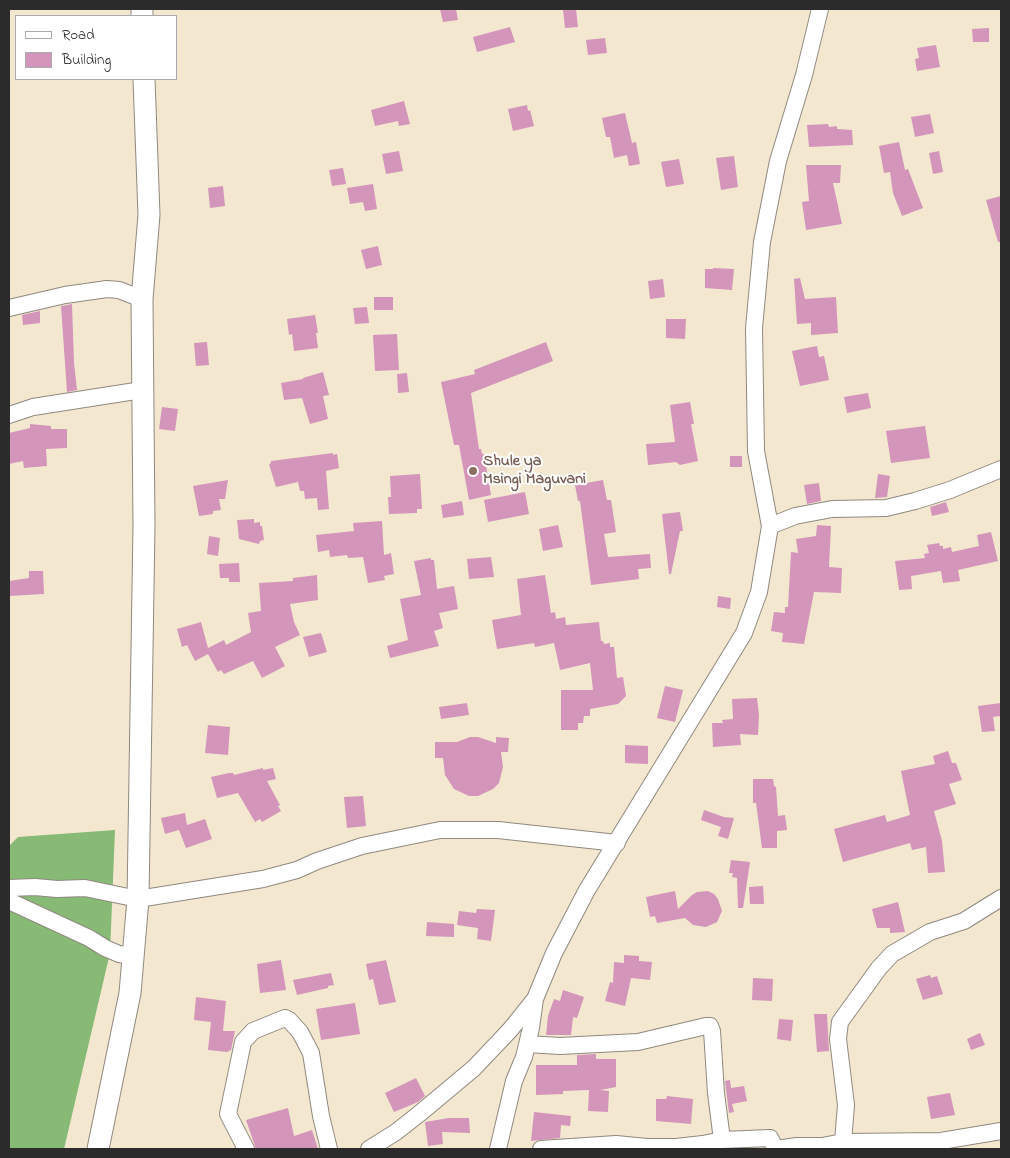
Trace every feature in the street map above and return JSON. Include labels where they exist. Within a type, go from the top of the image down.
[{"type":"street","points":[[503,1149],[498,1149],[514,1081],[527,1044],[535,999],[554,953],[587,890],[744,633],[759,592],[770,526],[756,451],[754,328],[762,242],[778,161],[804,75],[820,9]]},
{"type":"street","points":[[98,1149],[130,993],[138,900],[144,526],[142,299],[149,215],[144,80]]},
{"type":"street","points":[[9,308],[66,295],[107,289],[119,290],[142,299]]},
{"type":"street","points":[[9,415],[33,407],[142,390]]},
{"type":"street","points":[[770,526],[795,516],[832,509],[886,508],[915,501],[950,490],[1001,470]]},
{"type":"street","points":[[9,888],[85,888],[138,900],[263,879],[297,870],[317,861],[362,846],[440,830],[498,830],[617,843]]},
{"type":"street","points":[[843,1142],[846,1104],[838,1039],[840,1022],[878,968],[892,954],[930,932],[964,921],[1001,898]]},
{"type":"street","points":[[9,901],[89,938],[105,948],[119,954],[133,956]]},
{"type":"street","points":[[369,1149],[396,1132],[474,1068],[510,1030],[535,999]]},
{"type":"street","points":[[246,1149],[228,1114],[243,1042],[252,1031],[285,1018],[300,1032],[311,1053],[321,1116],[329,1149]]},
{"type":"street","points":[[527,1044],[560,1046],[638,1042],[710,1026],[722,1140]]},
{"type":"street","points":[[542,1149],[616,1144],[646,1147],[676,1146],[703,1144],[722,1140],[770,1138],[776,1149],[797,1146],[822,1146],[843,1142],[941,1142],[1001,1131]]},
{"type":"green space","points":[[115,830],[110,953],[64,1149],[9,1149],[9,846],[18,837]]},
{"type":"building","points":[[440,9],[456,9],[458,20],[443,22]]},
{"type":"building","points":[[563,9],[576,9],[578,27],[565,28]]},
{"type":"building","points":[[510,27],[515,42],[477,52],[473,37]]},
{"type":"building","points":[[989,28],[989,42],[973,42],[972,29]]},
{"type":"building","points":[[605,38],[607,53],[588,55],[586,40]]},
{"type":"building","points":[[936,45],[940,67],[917,71],[915,59],[919,58],[917,48]]},
{"type":"building","points":[[404,101],[410,124],[399,126],[398,121],[375,126],[371,110]]},
{"type":"building","points":[[527,105],[534,126],[513,131],[508,109]]},
{"type":"building","points":[[625,113],[632,143],[636,142],[640,164],[629,166],[627,155],[614,158],[610,137],[606,137],[602,118]]},
{"type":"building","points":[[930,114],[934,133],[915,137],[911,117]]},
{"type":"building","points":[[828,124],[829,127],[837,126],[837,129],[852,130],[853,145],[809,147],[807,125]]},
{"type":"building","points":[[899,142],[905,170],[908,169],[923,208],[902,216],[893,193],[890,172],[884,173],[879,146]]},
{"type":"building","points":[[399,151],[403,171],[386,174],[382,154]]},
{"type":"building","points":[[939,151],[943,172],[933,174],[929,153]]},
{"type":"building","points":[[734,156],[738,187],[721,190],[716,158]]},
{"type":"building","points":[[679,159],[684,184],[666,187],[661,162]]},
{"type":"building","points":[[806,165],[841,165],[840,183],[833,183],[842,224],[806,230],[802,202],[809,201]]},
{"type":"building","points":[[343,168],[346,184],[332,186],[329,170]]},
{"type":"building","points":[[373,184],[377,209],[365,211],[363,202],[350,204],[347,188]]},
{"type":"building","points":[[223,186],[225,206],[210,208],[208,188]]},
{"type":"building","points":[[1001,196],[1001,242],[998,242],[986,200]]},
{"type":"building","points":[[378,246],[382,265],[366,269],[361,250]]},
{"type":"building","points":[[705,269],[734,269],[732,290],[705,288]]},
{"type":"building","points":[[800,278],[805,299],[836,297],[838,333],[811,335],[811,323],[797,324],[794,279]]},
{"type":"building","points":[[663,279],[665,297],[650,299],[648,281]]},
{"type":"building","points":[[374,297],[393,297],[393,310],[374,310]]},
{"type":"building","points":[[72,304],[77,390],[67,392],[61,306]]},
{"type":"building","points":[[367,307],[369,323],[355,324],[353,308]]},
{"type":"building","points":[[40,311],[40,323],[23,325],[22,315]]},
{"type":"building","points":[[315,315],[318,348],[294,351],[292,334],[289,335],[287,319]]},
{"type":"building","points":[[666,319],[686,319],[685,339],[666,338]]},
{"type":"building","points":[[397,334],[399,370],[375,371],[373,335]]},
{"type":"building","points":[[207,342],[209,365],[196,366],[194,343]]},
{"type":"building","points":[[546,342],[553,361],[471,393],[479,449],[484,454],[491,495],[469,500],[459,445],[454,445],[441,382],[475,374],[474,370]]},
{"type":"building","points":[[817,346],[819,357],[824,356],[829,380],[800,386],[792,351]]},
{"type":"building","points":[[323,372],[329,395],[323,396],[328,419],[310,424],[302,398],[284,400],[281,383],[303,379]]},
{"type":"building","points":[[407,373],[409,392],[398,393],[397,374]]},
{"type":"building","points":[[868,393],[871,408],[847,413],[844,397]]},
{"type":"building","points":[[690,402],[694,424],[691,424],[698,461],[680,465],[676,462],[648,465],[646,444],[675,442],[670,405]]},
{"type":"building","points":[[162,407],[178,409],[175,431],[159,429]]},
{"type":"building","points":[[30,424],[51,426],[51,429],[67,429],[67,448],[46,449],[47,466],[24,468],[23,461],[9,464],[9,433],[30,428]]},
{"type":"building","points":[[925,426],[930,458],[891,463],[886,431]]},
{"type":"building","points":[[333,453],[333,455],[337,454],[339,468],[326,471],[329,509],[318,510],[317,498],[305,499],[304,491],[300,491],[298,482],[276,487],[269,464],[271,461]]},
{"type":"building","points":[[730,456],[742,456],[742,467],[730,467]]},
{"type":"building","points":[[420,474],[422,509],[417,509],[417,513],[389,514],[388,497],[391,497],[390,476]]},
{"type":"building","points":[[878,474],[890,476],[887,497],[875,498]]},
{"type":"building","points":[[228,480],[225,499],[219,499],[221,510],[213,511],[213,514],[199,516],[193,486]]},
{"type":"building","points":[[603,480],[607,500],[611,500],[616,532],[604,534],[608,557],[650,554],[651,568],[638,569],[639,579],[591,585],[580,501],[578,501],[575,485]]},
{"type":"building","points":[[819,483],[821,501],[807,504],[804,485]]},
{"type":"building","points":[[525,492],[529,514],[488,522],[484,500]]},
{"type":"building","points":[[462,501],[464,515],[443,518],[441,505]]},
{"type":"building","points":[[946,502],[949,512],[932,516],[930,507]]},
{"type":"building","points":[[680,512],[683,531],[680,531],[671,574],[669,574],[662,514]]},
{"type":"building","points":[[254,519],[254,523],[260,522],[260,526],[262,526],[264,540],[260,541],[259,544],[239,539],[237,520]]},
{"type":"building","points":[[382,521],[384,555],[391,553],[394,574],[384,576],[385,580],[368,583],[363,557],[348,558],[347,555],[330,557],[329,550],[318,552],[316,535],[354,531],[353,523]]},
{"type":"building","points":[[558,525],[563,547],[543,551],[539,529]]},
{"type":"building","points":[[817,525],[831,526],[829,567],[842,568],[841,593],[814,592],[804,644],[782,642],[783,633],[771,631],[774,612],[785,613],[785,607],[788,607],[791,552],[798,553],[796,539],[816,536]]},
{"type":"building","points":[[991,532],[998,561],[958,570],[960,581],[943,583],[941,571],[911,576],[912,589],[899,590],[895,561],[925,558],[924,554],[929,553],[927,545],[939,543],[940,546],[943,546],[943,549],[951,547],[952,552],[979,546],[977,535]]},
{"type":"building","points":[[209,536],[220,538],[218,556],[207,554]]},
{"type":"building","points":[[491,557],[494,577],[469,579],[467,559]]},
{"type":"building","points":[[431,558],[431,560],[434,560],[437,589],[454,586],[458,609],[439,613],[443,628],[434,631],[439,646],[390,658],[387,646],[408,640],[400,599],[421,595],[414,561]]},
{"type":"building","points":[[239,563],[240,582],[229,582],[229,578],[220,578],[219,564]]},
{"type":"building","points":[[29,571],[43,571],[44,594],[9,596],[9,581],[29,578]]},
{"type":"building","points":[[317,575],[318,600],[290,604],[294,622],[300,635],[275,647],[285,666],[262,678],[253,661],[224,674],[221,670],[218,672],[208,654],[195,661],[187,645],[182,647],[177,629],[201,622],[208,648],[224,640],[226,645],[251,632],[248,613],[261,611],[259,583],[293,581],[293,578]]},
{"type":"building","points":[[545,575],[551,613],[555,612],[556,619],[565,617],[566,625],[599,622],[601,641],[604,644],[610,643],[610,647],[614,647],[617,678],[623,677],[626,696],[618,704],[590,709],[590,716],[584,716],[583,723],[578,723],[578,730],[561,730],[561,690],[593,690],[590,663],[560,670],[554,643],[535,647],[534,643],[497,649],[492,620],[521,615],[517,579]]},
{"type":"building","points":[[718,596],[731,598],[730,609],[717,607]]},
{"type":"building","points":[[321,633],[327,652],[309,657],[303,637]]},
{"type":"building","points":[[665,686],[683,690],[675,722],[657,718]]},
{"type":"building","points":[[757,698],[759,715],[758,735],[740,734],[741,745],[713,747],[712,723],[723,723],[722,720],[733,719],[732,699]]},
{"type":"building","points":[[467,703],[469,715],[441,719],[439,707]]},
{"type":"building","points":[[1001,703],[1001,716],[993,717],[995,731],[982,732],[978,706]]},
{"type":"building","points":[[208,725],[230,727],[228,755],[205,753]]},
{"type":"building","points":[[470,737],[478,737],[496,743],[496,737],[509,738],[508,752],[501,752],[503,767],[499,783],[493,789],[478,796],[469,796],[454,789],[445,775],[443,758],[435,758],[435,742],[457,742]]},
{"type":"building","points":[[625,745],[648,746],[648,764],[625,763]]},
{"type":"building","points":[[948,751],[952,763],[956,763],[962,780],[949,784],[956,804],[934,811],[942,841],[945,872],[928,873],[926,847],[912,850],[910,843],[843,862],[834,829],[885,815],[887,822],[910,815],[901,771],[935,764],[933,756]]},
{"type":"building","points":[[263,768],[263,770],[273,768],[276,779],[267,781],[280,805],[278,806],[281,811],[262,822],[260,819],[255,822],[238,793],[217,798],[211,777],[229,773],[234,775]]},
{"type":"building","points":[[753,779],[773,779],[774,786],[776,787],[778,816],[785,815],[787,830],[777,831],[777,848],[762,848],[756,803],[753,803]]},
{"type":"building","points":[[363,796],[366,826],[347,828],[344,797]]},
{"type":"building","points":[[704,810],[724,817],[734,818],[728,839],[718,836],[721,827],[701,820]]},
{"type":"building","points":[[185,813],[187,825],[205,819],[212,839],[186,848],[179,830],[165,834],[161,818]]},
{"type":"building","points":[[731,860],[750,862],[743,908],[738,908],[737,878],[732,877],[733,873],[729,873]]},
{"type":"building","points":[[763,886],[764,904],[750,904],[749,887]]},
{"type":"building","points":[[675,891],[678,909],[697,892],[708,891],[714,894],[722,911],[717,922],[706,927],[693,925],[685,918],[657,923],[655,916],[650,917],[646,897]]},
{"type":"building","points":[[898,902],[905,932],[890,933],[890,928],[877,928],[872,909]]},
{"type":"building","points":[[477,909],[495,910],[491,941],[477,939],[478,928],[457,925],[459,911],[476,913]]},
{"type":"building","points":[[427,922],[454,924],[454,937],[426,936]]},
{"type":"building","points":[[624,955],[639,956],[639,961],[652,962],[650,980],[631,978],[625,1006],[605,1001],[610,982],[613,983],[614,962],[624,963]]},
{"type":"building","points":[[281,960],[286,990],[260,993],[257,964]]},
{"type":"building","points":[[386,960],[396,1002],[379,1005],[373,979],[369,980],[366,964]]},
{"type":"building","points":[[331,973],[334,985],[297,995],[293,980]]},
{"type":"building","points":[[930,975],[931,978],[937,976],[943,994],[923,1000],[916,979]]},
{"type":"building","points":[[753,978],[773,979],[772,1001],[752,1000]]},
{"type":"building","points":[[563,990],[584,997],[577,1018],[573,1017],[571,1035],[546,1035],[548,1016],[554,999],[560,1001]]},
{"type":"building","points":[[196,997],[226,1001],[223,1031],[235,1031],[231,1050],[227,1052],[208,1050],[211,1022],[194,1020]]},
{"type":"building","points":[[355,1003],[360,1034],[321,1040],[316,1009]]},
{"type":"building","points":[[814,1014],[827,1014],[829,1051],[817,1052]]},
{"type":"building","points":[[779,1019],[793,1020],[791,1041],[777,1039]]},
{"type":"building","points":[[980,1033],[985,1045],[971,1050],[967,1039]]},
{"type":"building","points":[[596,1054],[596,1059],[616,1059],[616,1087],[600,1090],[609,1091],[608,1112],[588,1111],[589,1090],[563,1091],[563,1094],[536,1095],[536,1065],[577,1065],[577,1055]]},
{"type":"building","points":[[416,1078],[425,1096],[418,1102],[394,1112],[385,1093]]},
{"type":"building","points":[[730,1080],[731,1088],[744,1086],[747,1101],[732,1104],[734,1112],[729,1113],[725,1081]]},
{"type":"building","points":[[950,1093],[955,1115],[931,1119],[927,1097]]},
{"type":"building","points":[[667,1096],[693,1099],[691,1124],[656,1121],[656,1099],[666,1099]]},
{"type":"building","points":[[288,1108],[294,1136],[312,1130],[318,1149],[256,1149],[246,1120]]},
{"type":"building","points":[[534,1112],[571,1116],[570,1126],[561,1125],[560,1138],[531,1141]]},
{"type":"building","points":[[449,1118],[469,1118],[470,1133],[442,1132],[443,1144],[428,1146],[425,1122]]},
{"type":"place","name":"Shule ya Msingi Maguvani","points":[[473,471]]}]
